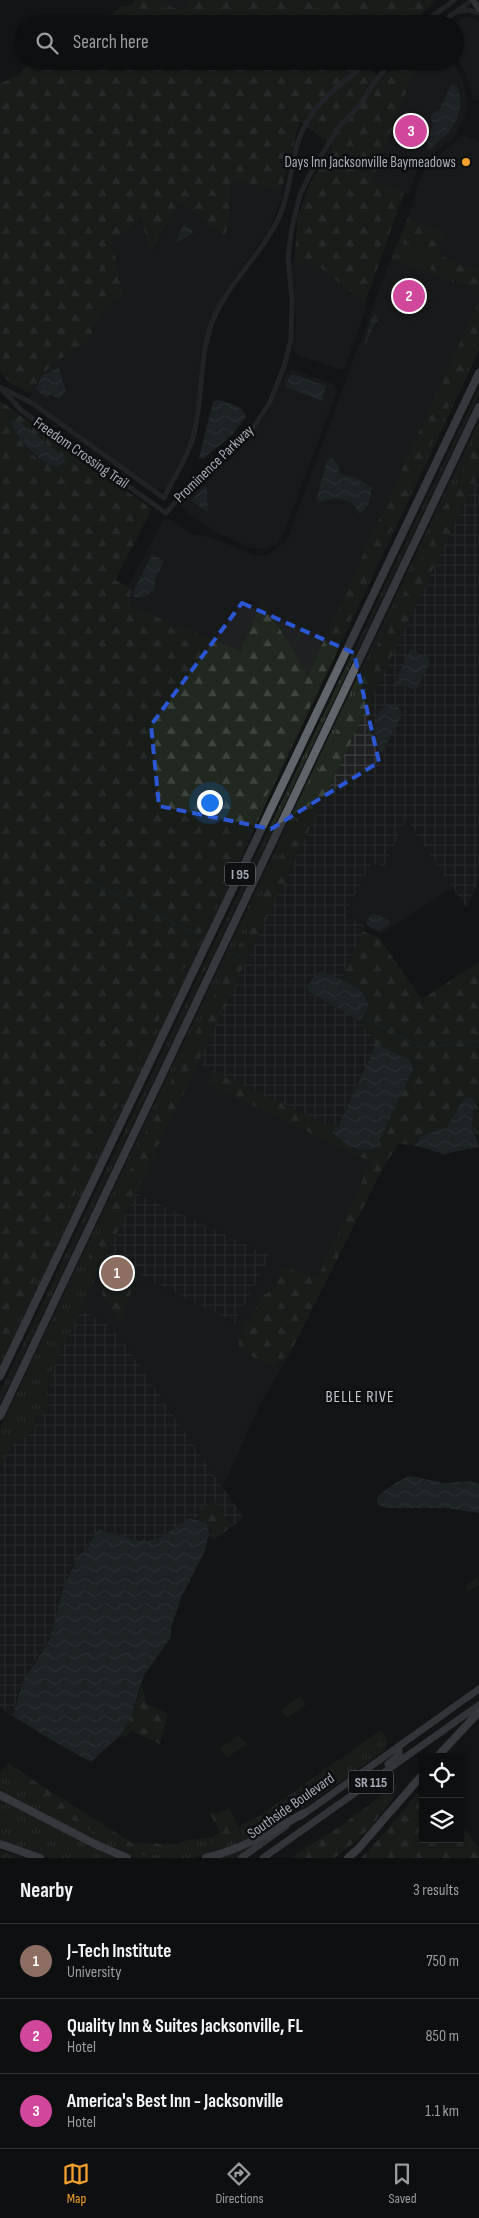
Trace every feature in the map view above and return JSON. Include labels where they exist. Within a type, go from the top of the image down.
[{"type":"highway","points":[[472,387],[479,365]]},
{"type":"highway","name":"I 95","points":[[0,1376],[479,373]]},
{"type":"highway","name":"I 95","points":[[0,1416],[479,407]]},
{"type":"highway","name":"Southside Boulevard","points":[[241,1858],[479,1690]]},
{"type":"highway","name":"Southside Boulevard","points":[[263,1858],[479,1705]]},
{"type":"highway","points":[[441,1753],[479,1712]]},
{"type":"highway","points":[[309,1825],[343,1796],[395,1759],[399,1755],[399,1746]]},
{"type":"highway","points":[[348,1858],[419,1779]]},
{"type":"highway","points":[[0,1795],[97,1845],[127,1858]]},
{"type":"highway","points":[[206,1858],[227,1853],[256,1840],[304,1813]]},
{"type":"highway","points":[[0,1844],[40,1858]]},
{"type":"highway","points":[[17,1850],[33,1858]]},
{"type":"main road","points":[[472,0],[479,9]]},
{"type":"street","points":[[451,15],[472,0]]},
{"type":"street","points":[[434,15],[453,1]]},
{"type":"street","points":[[454,13],[466,10],[479,13]]},
{"type":"street","name":"Prominence Parkway","points":[[164,498],[179,472],[192,441],[198,416],[203,356],[213,321],[228,291],[267,239],[280,214],[298,144],[306,123],[325,97],[359,70]]},
{"type":"street","name":"Prominence Parkway","points":[[166,513],[190,485],[240,444],[257,423],[270,402],[280,379],[290,344],[292,301],[288,256],[292,227],[300,195],[311,172],[339,127],[360,105],[385,70]]},
{"type":"street","name":"Freedom Crossing Trail","points":[[0,387],[32,403],[164,498]]},
{"type":"street","name":"Freedom Crossing Trail","points":[[0,387],[22,411],[166,513]]},
{"type":"highlighted area","points":[[242,603],[354,653],[379,762],[271,829],[159,806],[151,725]]},
{"type":"shaded area","points":[[161,0],[190,0],[185,8],[173,8]]},
{"type":"shaded area","points":[[473,17],[479,21],[479,100],[473,100],[464,70],[464,18]]},
{"type":"shaded area","points":[[419,70],[457,70],[465,89],[467,104],[465,116],[454,137],[424,162],[416,172],[409,194],[373,181],[411,79]]},
{"type":"shaded area","points":[[463,135],[479,141],[479,271],[439,255],[443,232],[408,218],[418,184],[425,169]]},
{"type":"shaded area","points":[[230,181],[269,187],[281,192],[283,196],[269,230],[226,290],[216,309],[209,326],[200,360],[197,410],[188,447],[166,489],[157,490],[29,398],[30,393],[40,377],[54,363],[89,341],[99,313],[123,295],[112,240],[143,220],[151,252],[181,202],[229,219]],"holes":[[[59,368],[66,391],[59,400],[50,394],[48,372]]]},
{"type":"shaded area","points":[[391,258],[454,283],[455,280],[479,291],[479,300],[308,677],[262,601],[241,651],[130,606],[131,588],[128,586],[163,521],[166,519],[191,533],[213,538],[256,556],[267,555],[276,550],[288,538]]},
{"type":"shaded area","points":[[294,261],[318,266],[365,303],[365,312],[344,369],[340,370],[298,356],[292,349],[296,323],[291,267]]},
{"type":"shaded area","points":[[293,370],[334,384],[337,391],[282,537],[276,544],[267,548],[250,548],[213,531],[180,506],[179,502],[199,481],[231,457],[246,441],[268,412],[287,371]]},
{"type":"shaded area","points":[[479,473],[479,881],[466,907],[406,820],[384,867],[372,862],[345,914],[365,926],[341,980],[321,971],[317,973],[308,991],[359,1021],[375,1038],[375,1047],[337,1126],[321,1122],[197,1063]]},
{"type":"shaded area","points":[[405,820],[453,887],[381,934],[345,914],[372,862],[384,867]]},
{"type":"shaded area","points":[[197,1063],[212,1070],[206,1083],[372,1162],[317,1280],[276,1288],[264,1295],[273,1367],[290,1353],[261,1402],[223,1486],[122,1340],[108,1325],[81,1309],[105,1257],[235,1323],[270,1256],[136,1193]]},
{"type":"shaded area","points":[[136,1193],[270,1256],[235,1323],[105,1257]]},
{"type":"shaded area","points":[[81,1309],[108,1325],[122,1340],[244,1518],[231,1527],[215,1502],[199,1518],[206,1519],[210,1523],[211,1537],[208,1536],[204,1521],[193,1518],[162,1537],[146,1541],[134,1540],[98,1529],[85,1551],[74,1562],[64,1586],[49,1641],[31,1667],[18,1694],[13,1716],[0,1708],[0,1470],[12,1445],[33,1430],[47,1399],[52,1371]]},
{"type":"green space","points":[[135,0],[161,0],[173,8],[185,8],[190,0],[436,0],[420,15],[111,15],[121,7],[132,5]]},
{"type":"green space","points":[[23,70],[372,70],[380,78],[390,70],[419,70],[411,79],[373,180],[404,193],[365,303],[318,266],[294,262],[298,216],[309,186],[332,146],[300,121],[281,192],[269,187],[231,181],[229,219],[225,236],[181,202],[150,252],[142,220],[112,240],[123,295],[99,313],[89,341],[54,363],[40,377],[30,393],[11,384],[0,372],[0,83],[16,77]]},
{"type":"green space","points":[[408,218],[443,232],[439,255],[479,271],[479,291],[422,265],[421,249],[398,242]]},
{"type":"green space","points":[[398,242],[421,249],[422,265],[455,280],[454,283],[391,258]]},
{"type":"green space","points":[[479,300],[479,329],[463,376],[317,691],[0,1351],[0,401],[152,509],[115,580],[131,588],[130,606],[241,651],[262,600],[308,676]],"holes":[[[19,422],[66,459],[53,467],[33,454],[28,450],[22,439]]]},
{"type":"green space","points":[[479,329],[479,349],[465,381],[275,783],[213,921],[0,1368],[0,1351],[317,691],[463,376]]},
{"type":"green space","points":[[479,388],[479,395],[0,1404],[0,1392]]},
{"type":"green space","points":[[479,421],[479,436],[475,439],[465,463],[455,495],[444,506],[433,527],[432,541],[420,559],[307,795],[250,925],[248,938],[237,946],[141,1141],[134,1167],[123,1176],[98,1240],[93,1243],[89,1252],[95,1267],[104,1260],[52,1371],[48,1390],[48,1411],[37,1418],[33,1430],[12,1445],[0,1470],[0,1428]]},
{"type":"green space","points":[[479,436],[479,473],[104,1260],[95,1267],[89,1263],[90,1250],[98,1240],[123,1176],[134,1166],[141,1141],[237,946],[248,938],[250,925],[307,795],[420,559],[432,541],[433,527],[444,506],[455,495],[465,463],[475,439]]},
{"type":"green space","points":[[363,931],[379,938],[422,999],[479,962],[479,1142],[472,1125],[475,1107],[448,1127],[416,1140],[413,1145],[399,1144],[385,1164],[290,1353],[273,1367],[239,1349],[238,1338],[264,1295],[276,1288],[282,1266],[317,1279],[371,1162],[206,1083],[212,1070],[321,1122],[337,1126],[334,1134],[339,1140],[364,1151],[410,1060],[379,1045],[375,1047],[375,1037],[359,1021],[366,1013],[368,1001],[361,991],[341,980]]},
{"type":"green space","points":[[120,1267],[134,1273],[140,1280],[135,1281],[123,1314],[122,1323],[102,1295],[103,1283]]},
{"type":"green space","points":[[215,1502],[231,1527],[215,1539],[211,1537],[210,1524],[199,1517],[201,1507]]},
{"type":"green space","points":[[478,1577],[479,1585],[469,1591],[466,1586]]},
{"type":"green space","points":[[142,1685],[146,1703],[168,1714],[160,1744],[130,1730],[126,1738],[121,1735],[131,1716]]},
{"type":"green space","points":[[300,1696],[306,1705],[287,1718],[281,1710]]},
{"type":"green space","points":[[381,1730],[388,1742],[385,1750],[277,1825],[253,1838],[218,1852],[194,1858],[138,1858],[121,1854],[0,1791],[0,1772],[8,1764],[7,1762],[33,1780],[29,1780],[106,1839],[166,1852],[176,1844],[187,1840],[212,1837],[211,1841],[226,1842],[241,1834],[238,1827],[265,1812]]},
{"type":"green space","points":[[239,1735],[246,1744],[227,1758],[220,1748]]},
{"type":"green space","points":[[29,1779],[132,1843],[174,1844],[166,1852],[143,1855],[106,1839],[29,1796],[32,1794],[25,1789]]},
{"type":"green space","points":[[398,1783],[393,1799],[368,1830],[334,1858],[290,1858],[342,1825]]},
{"type":"green space","points":[[419,1792],[419,1843],[464,1843],[464,1828],[479,1849],[479,1858],[361,1858]]},
{"type":"green space","points":[[0,1799],[115,1858],[49,1858],[0,1841]]},
{"type":"green space","points":[[230,1808],[241,1834],[226,1842],[211,1841],[212,1837],[220,1832],[209,1812],[217,1814]]},
{"type":"green space","points":[[257,1843],[235,1858],[218,1858]]},
{"type":"green space","points":[[0,1850],[24,1858],[0,1858]]},
{"type":"water","points":[[451,84],[457,86],[459,93],[459,113],[449,132],[433,148],[428,150],[426,148],[433,124],[431,118],[433,113],[440,109]]},
{"type":"water","points":[[184,224],[194,232],[178,242],[176,241]]},
{"type":"water","points":[[375,315],[378,321],[373,327],[365,347],[364,344],[372,317]]},
{"type":"water","points":[[59,367],[66,391],[59,400],[51,394],[48,398],[35,389],[43,375]]},
{"type":"water","points":[[293,374],[326,386],[322,401],[285,387],[290,375]]},
{"type":"water","points":[[217,400],[239,407],[246,417],[231,436],[203,459],[199,457],[213,402]]},
{"type":"water","points":[[19,421],[66,459],[63,464],[53,467],[33,453],[24,444],[11,423]]},
{"type":"water","points":[[331,457],[338,464],[340,474],[354,477],[374,488],[371,490],[371,497],[367,507],[359,514],[352,504],[343,499],[321,502],[316,500],[327,460]]},
{"type":"water","points":[[204,487],[207,487],[208,513],[191,500]]},
{"type":"water","points":[[152,554],[164,561],[155,579],[155,590],[144,597],[136,598],[133,596],[134,590]]},
{"type":"water","points":[[411,649],[428,658],[430,663],[416,690],[397,684],[395,681]]},
{"type":"water","points":[[389,703],[398,707],[402,715],[382,753],[375,740],[374,726],[379,712]]},
{"type":"water","points":[[374,913],[391,923],[378,931],[368,926],[366,923],[370,915]]},
{"type":"water","points":[[322,971],[350,984],[365,996],[368,1003],[367,1011],[359,1021],[308,991],[307,987],[317,973]]},
{"type":"water","points":[[379,1045],[410,1060],[413,1069],[377,1146],[366,1150],[354,1148],[334,1134],[375,1047]]},
{"type":"water","points":[[472,1097],[475,1100],[472,1125],[479,1147],[444,1154],[413,1145],[424,1135],[448,1127],[464,1099]]},
{"type":"water","points":[[410,1476],[445,1483],[469,1481],[479,1484],[479,1513],[447,1508],[386,1508],[377,1504],[377,1498],[384,1491]]},
{"type":"water","points":[[189,1518],[206,1522],[209,1533],[205,1551],[181,1598],[171,1628],[171,1637],[144,1675],[131,1716],[121,1735],[91,1762],[13,1716],[22,1683],[49,1641],[64,1586],[75,1559],[85,1551],[98,1529],[134,1540],[146,1541],[162,1537]]},
{"type":"waterway","points":[[89,882],[198,934]]},
{"type":"waterway","points":[[233,953],[245,960]]},
{"type":"waterway","points":[[253,964],[308,989]]},
{"type":"waterway","points":[[363,1017],[420,1046],[428,1048],[479,1040]]},
{"type":"place","name":"America's Best Inn - Jacksonville","points":[[411,131]]},
{"type":"place","name":"Days Inn Jacksonville Baymeadows","points":[[466,162]]},
{"type":"place","name":"Quality Inn & Suites Jacksonville, FL","points":[[409,296]]},
{"type":"place","name":"J-Tech Institute","points":[[117,1273]]},
{"type":"district","name":"BELLE RIVE","points":[[360,1397]]}]
